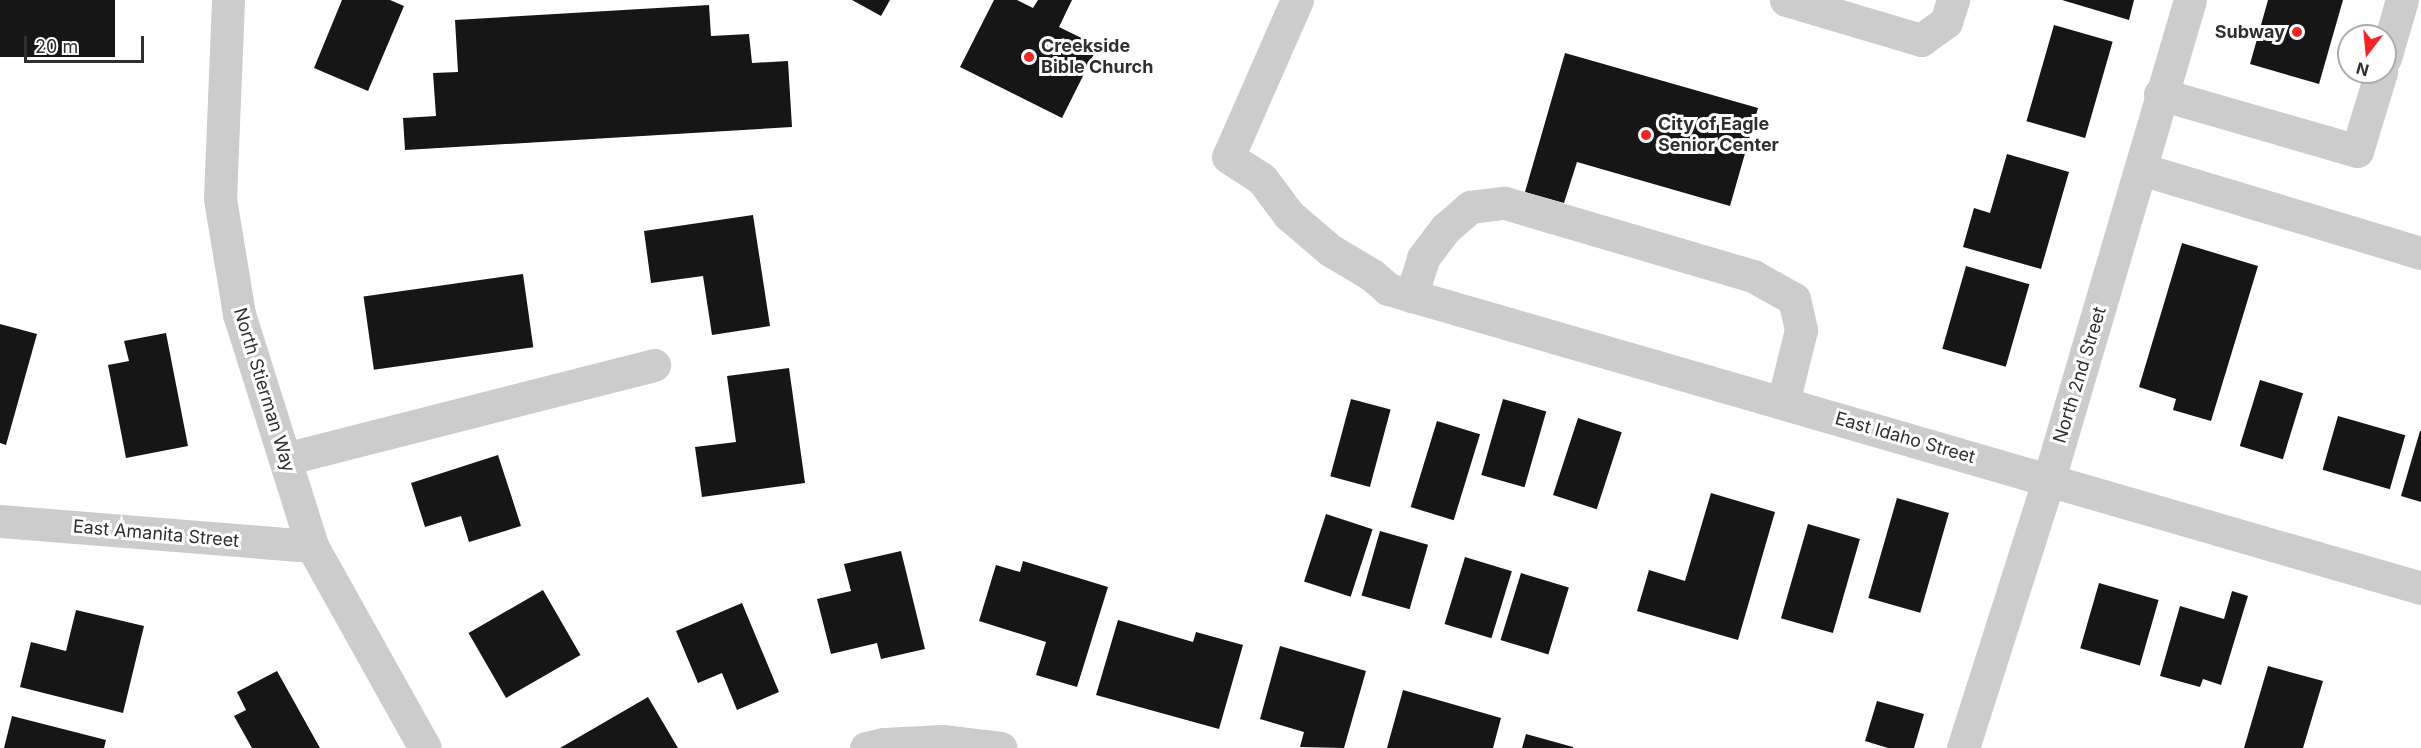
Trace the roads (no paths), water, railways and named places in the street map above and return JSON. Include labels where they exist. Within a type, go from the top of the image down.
[{"type":"street","name":"North Stierman Way","points":[[228,0],[220,199],[239,314],[312,546],[426,748]]},
{"type":"street","points":[[1297,0],[1228,157],[1262,179],[1289,215],[1330,250],[1372,274],[1399,293],[1446,228],[1470,207],[1504,203],[1753,276],[1794,299],[1801,330],[1784,403]]},
{"type":"street","points":[[1786,0],[1921,40],[1946,22],[1953,0]]},
{"type":"street","name":"North 2nd Street","points":[[1963,748],[2049,479],[2141,170],[2160,94],[2190,0]]},
{"type":"street","points":[[2395,24],[2402,0]]},
{"type":"street","points":[[2160,94],[2357,152],[2377,84]]},
{"type":"street","points":[[2141,170],[2421,253]]},
{"type":"street","name":"East Idaho Street","points":[[1399,293],[2421,588]]},
{"type":"street","points":[[285,459],[654,365]]},
{"type":"street","name":"East Amanita Street","points":[[0,521],[312,546]]},
{"type":"street","points":[[866,748],[884,744],[942,741],[1001,748]]},
{"type":"place","name":"Subway","points":[[2297,32]]},
{"type":"place","name":"Creekside Bible Church","points":[[1029,57]]},
{"type":"place","name":"City of Eagle Senior Center","points":[[1646,135]]}]
